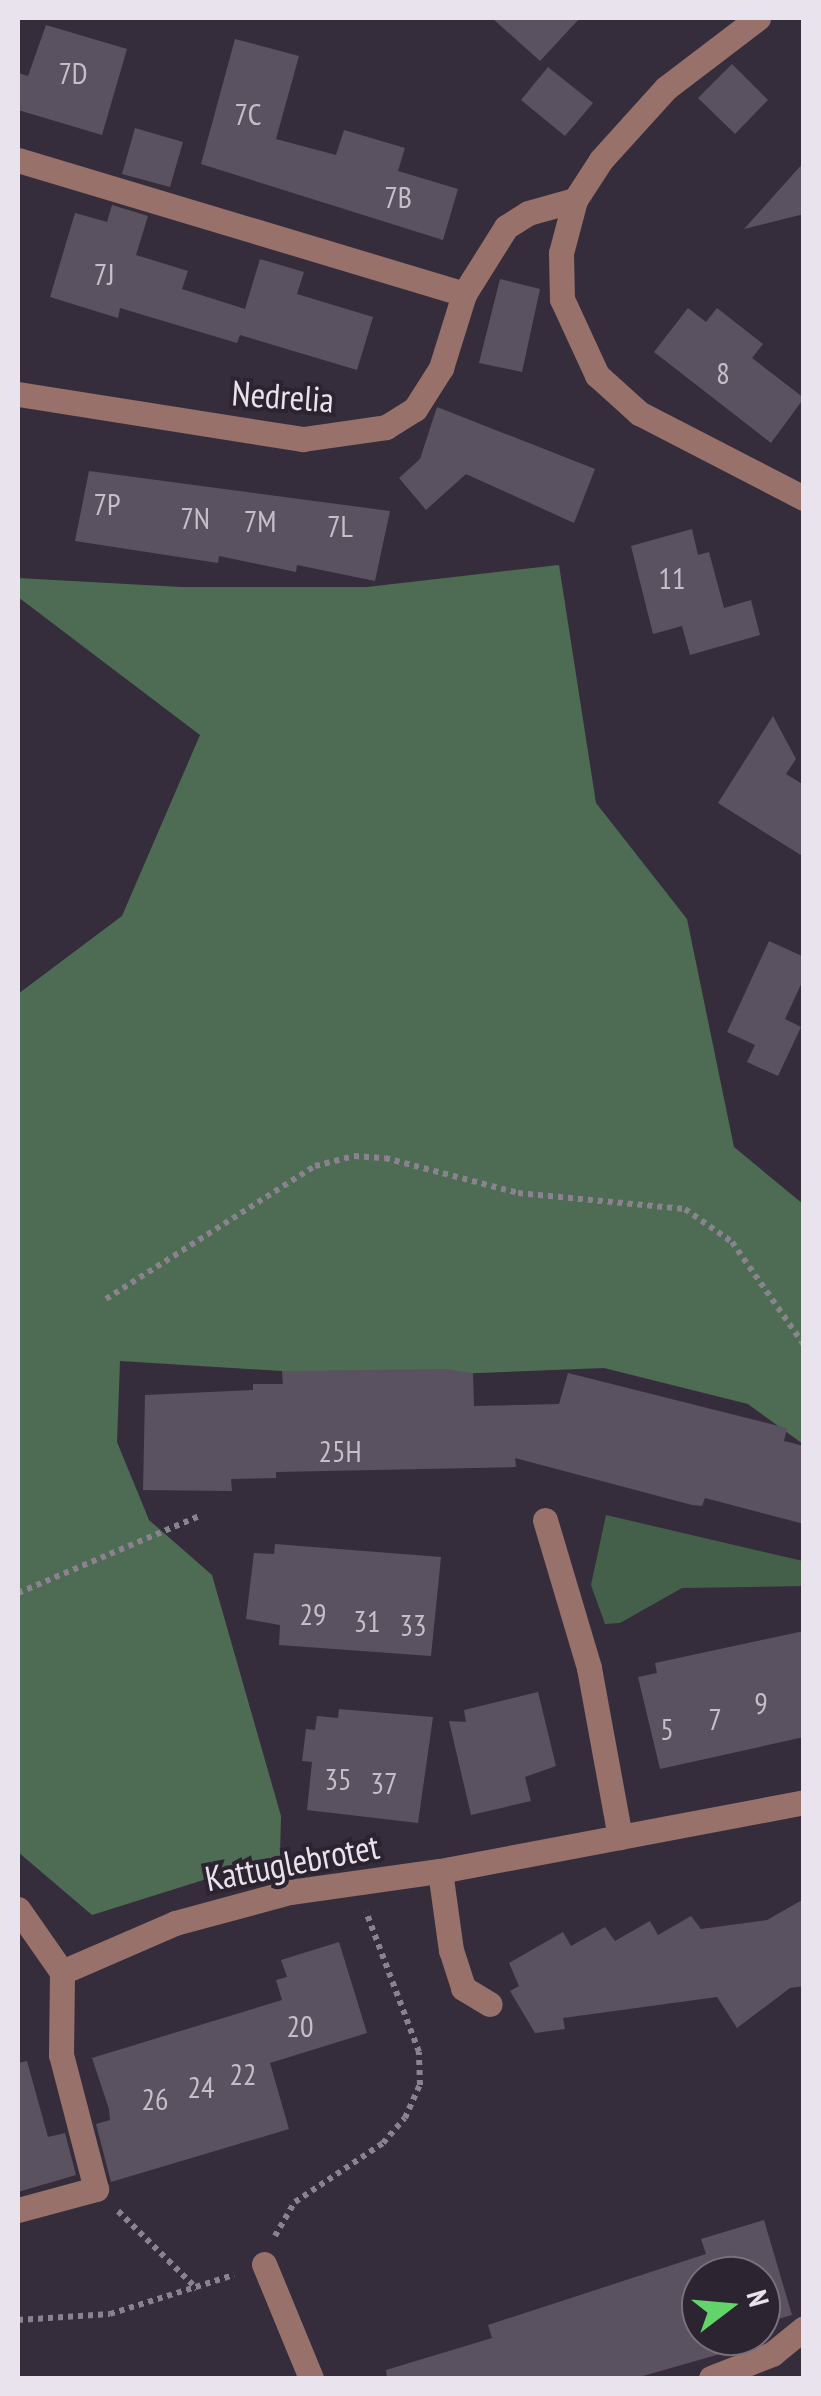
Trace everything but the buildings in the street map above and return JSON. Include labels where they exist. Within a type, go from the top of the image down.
[{"type":"street","points":[[749,20],[666,88],[600,160],[576,200],[561,253],[562,299],[597,375],[639,413],[804,498]]},
{"type":"street","points":[[18,160],[464,294]]},
{"type":"street","name":"Nedrelia","points":[[18,394],[247,434],[352,436],[415,409],[441,368],[464,294],[506,227],[528,212],[576,200]]},
{"type":"street","points":[[545,1520],[589,1668],[620,1837]]},
{"type":"street","name":"Kattuglebrotet","points":[[62,1972],[226,1907],[358,1882],[440,1872],[804,1802]]},
{"type":"street","points":[[440,1872],[450,1950],[464,1988],[490,2004]]},
{"type":"street","points":[[18,1909],[62,1972],[61,2056],[96,2189],[18,2210]]},
{"type":"street","points":[[264,2264],[311,2378]]},
{"type":"street","points":[[711,2378],[772,2354],[804,2328]]},
{"type":"path","points":[[106,1299],[315,1166],[354,1156],[385,1158],[518,1193],[686,1209],[732,1242],[804,1345]]},
{"type":"path","points":[[18,1593],[200,1516]]},
{"type":"path","points":[[18,2320],[68,2321],[197,2290],[264,2264],[296,2202],[383,2143],[405,2118],[420,2085],[420,2052],[358,1882]]},
{"type":"path","points":[[96,2189],[197,2290]]},
{"type":"green space","points":[[559,565],[596,803],[687,919],[734,1147],[803,1204],[803,1444],[748,1404],[604,1368],[379,1377],[120,1361],[117,1442],[149,1520],[212,1575],[281,1816],[280,1856],[92,1915],[18,1852],[18,994],[122,916],[200,735],[18,597],[18,578],[181,587],[367,587]]},
{"type":"green space","points":[[606,1515],[803,1561],[803,1586],[682,1588],[620,1623],[605,1624],[591,1585]]}]
